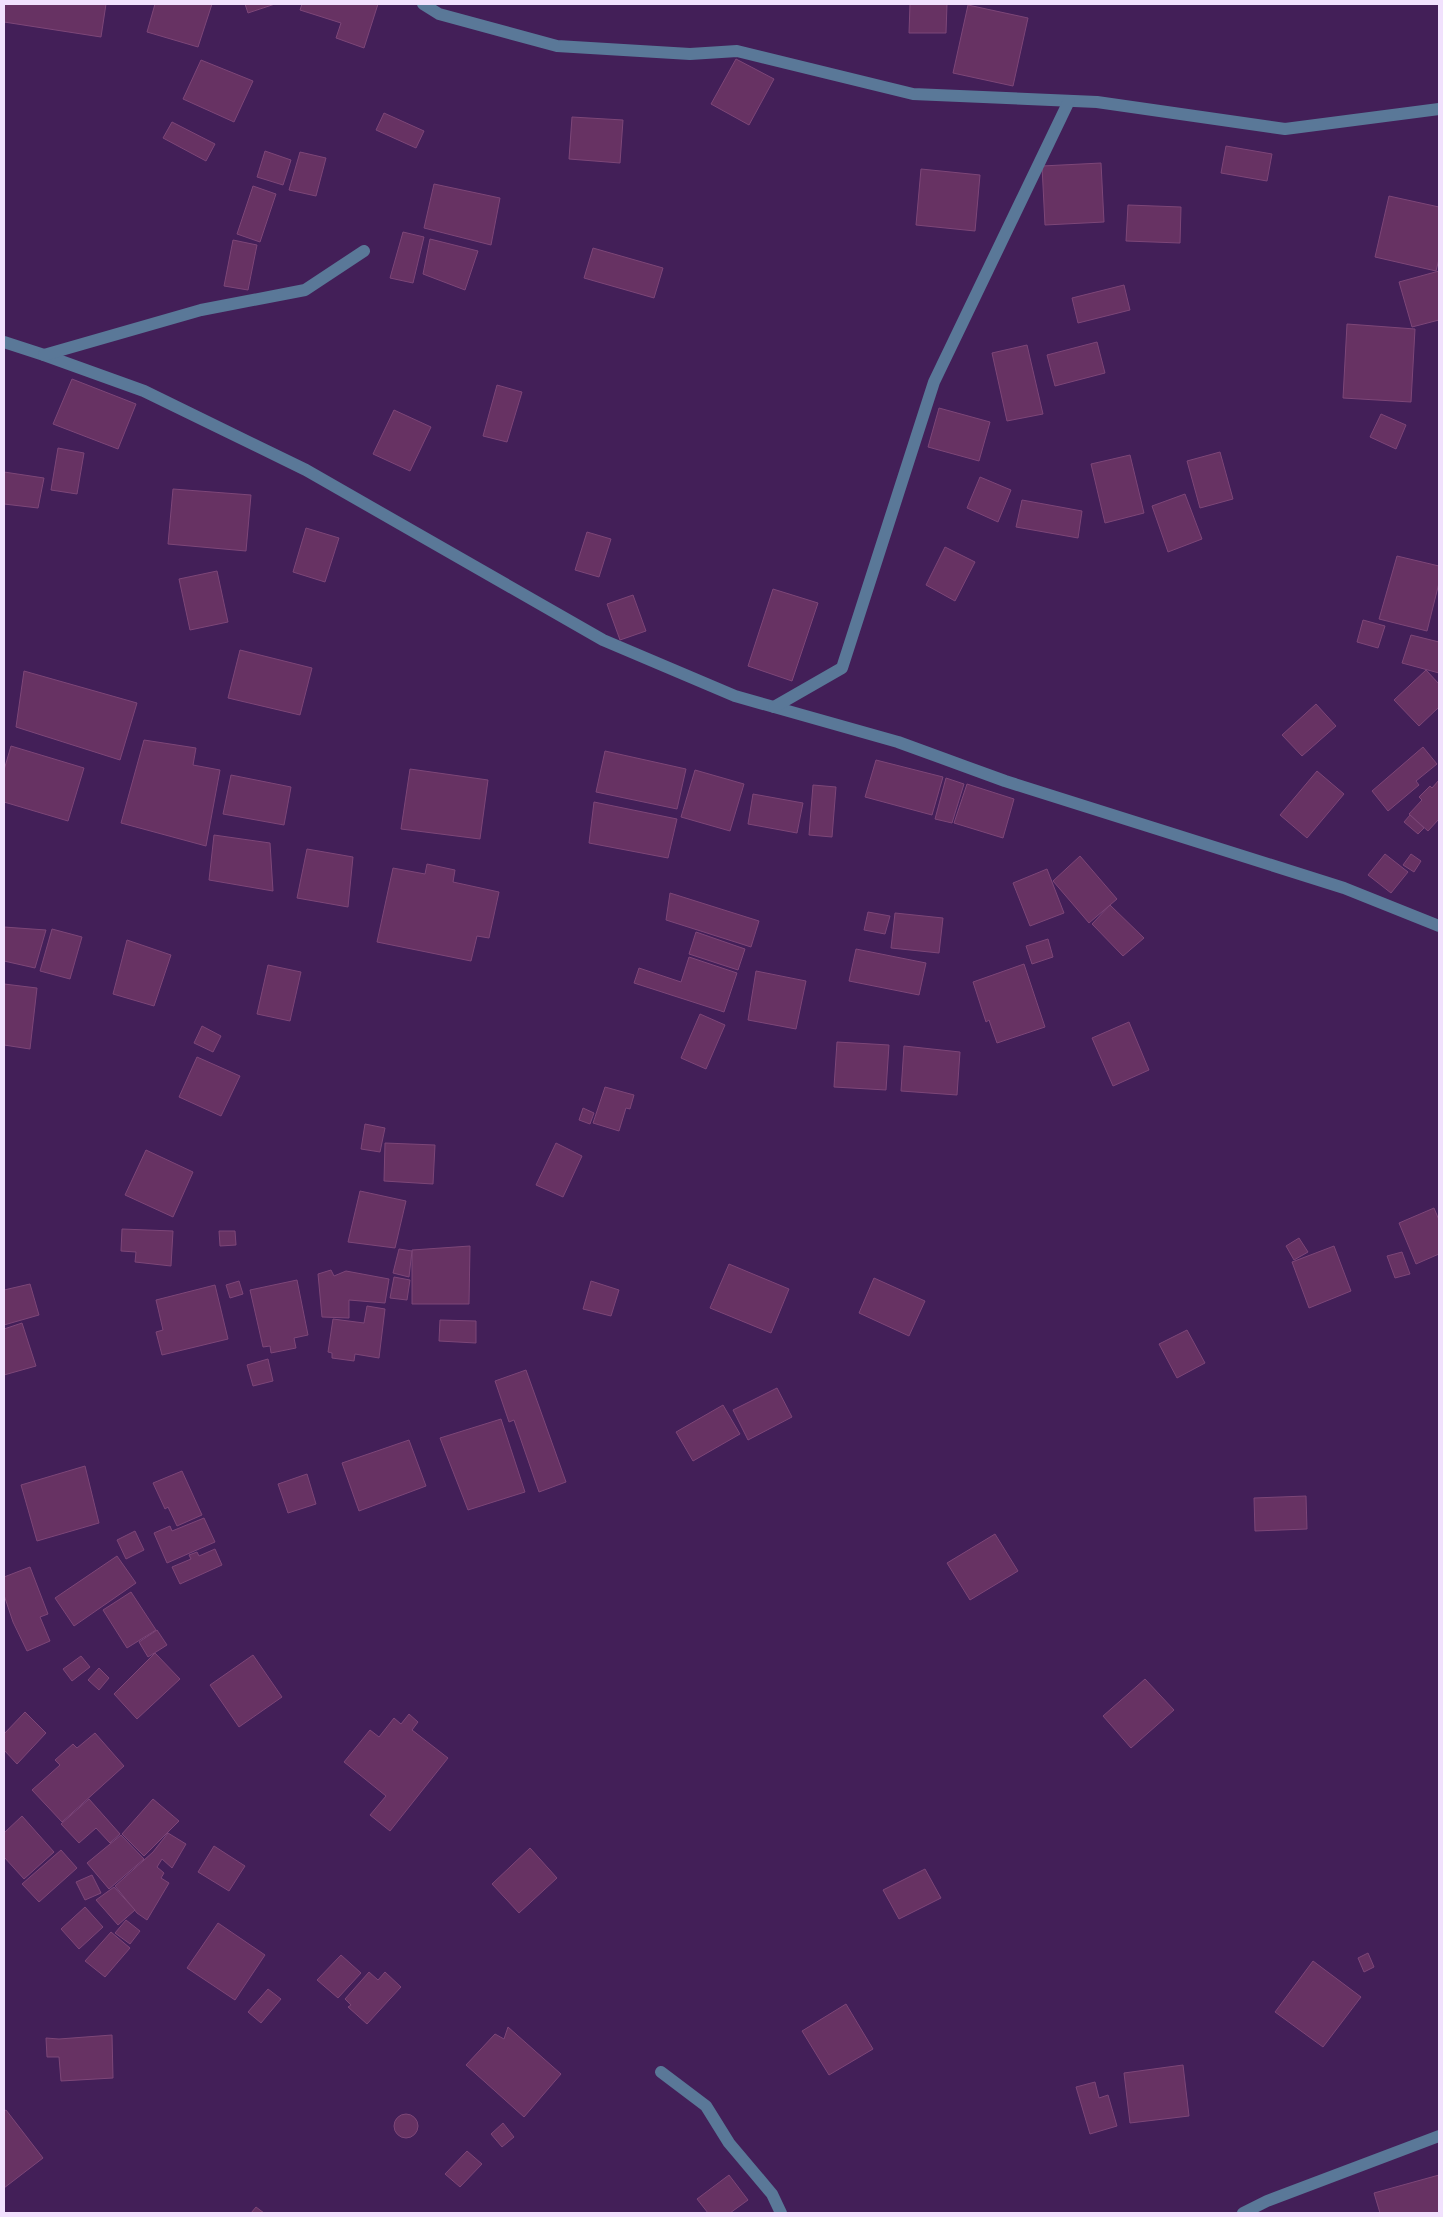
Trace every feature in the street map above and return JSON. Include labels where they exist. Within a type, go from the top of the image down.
[{"type":"street","points":[[423,4],[440,14],[557,46],[690,54],[737,51],[913,94],[1097,102],[1286,129],[1439,109]]},
{"type":"street","points":[[774,706],[842,668],[934,382],[1069,101]]},
{"type":"street","points":[[44,354],[201,310],[305,290],[364,251]]},
{"type":"street","points":[[4,342],[44,354],[144,391],[306,470],[603,640],[735,696],[898,742],[1006,780],[1344,888],[1439,926]]},
{"type":"street","points":[[662,2072],[706,2106],[729,2144],[772,2194],[781,2213]]},
{"type":"street","points":[[1243,2213],[1267,2201],[1439,2136]]},
{"type":"building","points":[[4,4],[106,4],[101,37],[4,22]]},
{"type":"building","points":[[155,4],[212,4],[198,47],[147,32]]},
{"type":"building","points":[[245,4],[275,4],[248,13]]},
{"type":"building","points":[[302,4],[378,4],[364,48],[336,38],[341,23],[300,10]]},
{"type":"building","points":[[910,4],[947,4],[946,33],[909,33]]},
{"type":"building","points":[[968,5],[1028,18],[1013,86],[953,73]]},
{"type":"building","points":[[736,59],[774,79],[749,125],[711,104]]},
{"type":"building","points":[[201,60],[253,81],[234,122],[183,99]]},
{"type":"building","points":[[384,113],[424,131],[416,148],[376,130]]},
{"type":"building","points":[[572,117],[623,120],[620,163],[569,159]]},
{"type":"building","points":[[172,122],[215,144],[206,161],[163,138]]},
{"type":"building","points":[[1226,146],[1272,154],[1267,181],[1221,173]]},
{"type":"building","points":[[265,151],[291,160],[283,185],[257,177]]},
{"type":"building","points":[[300,152],[326,158],[316,196],[289,190]]},
{"type":"building","points":[[1101,163],[1104,222],[1045,225],[1042,166]]},
{"type":"building","points":[[921,169],[980,175],[975,231],[916,225]]},
{"type":"building","points":[[434,184],[500,198],[491,245],[424,228]]},
{"type":"building","points":[[253,186],[276,194],[260,242],[237,234]]},
{"type":"building","points":[[1389,196],[1439,207],[1439,259],[1436,271],[1375,257]]},
{"type":"building","points":[[1128,205],[1181,207],[1180,243],[1126,241]]},
{"type":"building","points":[[403,232],[424,237],[413,283],[390,278]]},
{"type":"building","points":[[430,239],[478,251],[465,290],[423,274]]},
{"type":"building","points":[[233,240],[257,245],[248,290],[224,286]]},
{"type":"building","points":[[593,248],[663,268],[654,298],[584,278]]},
{"type":"building","points":[[1439,271],[1439,320],[1412,327],[1399,282]]},
{"type":"building","points":[[1124,285],[1130,310],[1078,323],[1072,298]]},
{"type":"building","points":[[1347,324],[1415,329],[1411,402],[1343,398]]},
{"type":"building","points":[[1097,342],[1105,373],[1055,386],[1047,355]]},
{"type":"building","points":[[1027,345],[1043,414],[1007,421],[992,353]]},
{"type":"building","points":[[72,379],[136,404],[118,449],[53,424]]},
{"type":"building","points":[[497,385],[522,392],[507,442],[483,436]]},
{"type":"building","points":[[939,408],[990,422],[979,461],[928,447]]},
{"type":"building","points":[[394,410],[431,427],[410,471],[373,454]]},
{"type":"building","points":[[1381,414],[1406,425],[1396,449],[1370,437]]},
{"type":"building","points":[[58,448],[84,453],[77,494],[51,490]]},
{"type":"building","points":[[1220,452],[1233,499],[1200,508],[1187,461]]},
{"type":"building","points":[[1130,455],[1144,513],[1105,523],[1091,464]]},
{"type":"building","points":[[4,472],[44,478],[38,508],[4,504]]},
{"type":"building","points":[[980,477],[1011,490],[998,522],[967,508]]},
{"type":"building","points":[[173,489],[251,495],[246,551],[168,544]]},
{"type":"building","points":[[1185,494],[1202,539],[1168,552],[1152,506]]},
{"type":"building","points":[[1022,500],[1082,511],[1078,538],[1016,527]]},
{"type":"building","points":[[306,528],[339,538],[325,582],[293,572]]},
{"type":"building","points":[[587,532],[611,539],[599,577],[575,570]]},
{"type":"building","points":[[945,547],[975,562],[955,601],[926,585]]},
{"type":"building","points":[[1397,556],[1439,566],[1439,583],[1427,631],[1379,619]]},
{"type":"building","points":[[217,571],[228,622],[190,630],[179,579]]},
{"type":"building","points":[[773,589],[818,603],[792,681],[748,666]]},
{"type":"building","points":[[633,595],[646,631],[620,640],[607,604]]},
{"type":"building","points":[[1363,620],[1385,626],[1378,648],[1357,642]]},
{"type":"building","points":[[1411,635],[1439,642],[1439,673],[1402,663]]},
{"type":"building","points":[[240,650],[312,668],[300,715],[228,698]]},
{"type":"building","points":[[1426,670],[1439,684],[1439,707],[1419,726],[1394,700]]},
{"type":"building","points":[[24,671],[137,703],[120,760],[16,727]]},
{"type":"building","points":[[1316,704],[1336,726],[1302,756],[1282,735]]},
{"type":"building","points":[[144,740],[196,748],[193,765],[220,770],[206,846],[121,823]]},
{"type":"building","points":[[11,746],[84,768],[68,821],[4,802],[4,770]]},
{"type":"building","points":[[1423,747],[1437,764],[1416,781],[1419,785],[1388,811],[1372,791]]},
{"type":"building","points":[[605,751],[686,769],[677,809],[596,792]]},
{"type":"building","points":[[876,760],[943,777],[932,815],[865,797]]},
{"type":"building","points":[[410,769],[488,780],[480,839],[401,829]]},
{"type":"building","points":[[695,770],[744,784],[730,831],[681,817]]},
{"type":"building","points":[[1317,771],[1344,794],[1307,838],[1280,815]]},
{"type":"building","points":[[231,775],[291,787],[284,825],[223,814]]},
{"type":"building","points":[[946,778],[964,784],[952,823],[935,819]]},
{"type":"building","points":[[1439,780],[1439,819],[1428,831],[1409,814],[1422,800],[1419,797],[1430,786],[1432,788]]},
{"type":"building","points":[[967,784],[1014,799],[1003,838],[954,823]]},
{"type":"building","points":[[813,785],[836,787],[832,837],[809,835]]},
{"type":"building","points":[[753,794],[803,803],[797,833],[748,824]]},
{"type":"building","points":[[594,802],[677,819],[668,858],[589,843]]},
{"type":"building","points":[[1410,815],[1424,828],[1418,834],[1404,822]]},
{"type":"building","points":[[214,835],[270,843],[273,891],[209,880]]},
{"type":"building","points":[[307,849],[353,857],[348,907],[297,898]]},
{"type":"building","points":[[1385,854],[1408,872],[1391,893],[1368,875]]},
{"type":"building","points":[[1411,854],[1421,861],[1414,872],[1403,865]]},
{"type":"building","points":[[1080,856],[1117,899],[1089,923],[1053,881]]},
{"type":"building","points":[[427,864],[455,870],[453,882],[499,892],[489,938],[477,936],[471,961],[377,942],[393,868],[425,874]]},
{"type":"building","points":[[1047,869],[1064,913],[1030,926],[1013,883]]},
{"type":"building","points":[[670,893],[759,921],[751,947],[666,920]]},
{"type":"building","points":[[1110,905],[1144,938],[1123,956],[1092,924]]},
{"type":"building","points":[[868,912],[890,916],[885,934],[864,930]]},
{"type":"building","points":[[895,913],[943,918],[939,953],[891,948]]},
{"type":"building","points":[[4,927],[46,930],[35,968],[4,961]]},
{"type":"building","points":[[52,929],[82,937],[70,979],[40,971]]},
{"type":"building","points":[[696,932],[745,949],[738,970],[689,954]]},
{"type":"building","points":[[1048,939],[1053,957],[1032,964],[1026,946]]},
{"type":"building","points":[[127,940],[171,955],[154,1006],[113,994]]},
{"type":"building","points":[[856,949],[926,963],[919,995],[849,981]]},
{"type":"building","points":[[689,957],[737,973],[724,1012],[634,983],[639,968],[681,982]]},
{"type":"building","points":[[1024,964],[1045,1027],[997,1043],[989,1020],[986,1022],[973,982]]},
{"type":"building","points":[[268,965],[301,972],[290,1021],[257,1014]]},
{"type":"building","points":[[756,971],[806,981],[796,1029],[748,1020]]},
{"type":"building","points":[[4,984],[37,988],[30,1049],[4,1045]]},
{"type":"building","points":[[700,1014],[725,1025],[706,1069],[681,1058]]},
{"type":"building","points":[[1129,1022],[1149,1070],[1113,1086],[1092,1038]]},
{"type":"building","points":[[202,1026],[221,1036],[213,1052],[194,1043]]},
{"type":"building","points":[[837,1042],[889,1045],[886,1090],[834,1087]]},
{"type":"building","points":[[904,1046],[960,1052],[957,1095],[901,1091]]},
{"type":"building","points":[[197,1057],[240,1076],[221,1116],[179,1097]]},
{"type":"building","points":[[605,1087],[634,1095],[630,1109],[626,1108],[619,1131],[593,1123]]},
{"type":"building","points":[[583,1108],[594,1113],[590,1124],[579,1120]]},
{"type":"building","points":[[365,1124],[385,1128],[380,1152],[361,1149]]},
{"type":"building","points":[[385,1143],[435,1145],[433,1184],[384,1181]]},
{"type":"building","points":[[556,1143],[582,1156],[563,1197],[536,1185]]},
{"type":"building","points":[[146,1150],[193,1172],[173,1217],[125,1195]]},
{"type":"building","points":[[360,1191],[406,1201],[395,1248],[348,1242]]},
{"type":"building","points":[[1434,1208],[1439,1220],[1439,1254],[1416,1264],[1399,1223]]},
{"type":"building","points":[[122,1229],[173,1231],[171,1266],[135,1262],[136,1252],[121,1251]]},
{"type":"building","points":[[219,1231],[235,1231],[236,1245],[220,1246]]},
{"type":"building","points":[[1299,1238],[1308,1252],[1294,1260],[1286,1246]]},
{"type":"building","points":[[470,1246],[469,1304],[412,1304],[412,1250]]},
{"type":"building","points":[[1334,1246],[1351,1291],[1309,1308],[1292,1262]]},
{"type":"building","points":[[399,1249],[412,1251],[409,1277],[393,1273]]},
{"type":"building","points":[[1402,1252],[1410,1274],[1395,1278],[1387,1256]]},
{"type":"building","points":[[729,1264],[789,1289],[771,1333],[710,1308]]},
{"type":"building","points":[[331,1270],[334,1276],[346,1271],[389,1279],[385,1303],[349,1300],[349,1318],[322,1317],[318,1274]]},
{"type":"building","points":[[394,1277],[410,1280],[407,1300],[390,1298]]},
{"type":"building","points":[[874,1278],[925,1301],[909,1336],[859,1313]]},
{"type":"building","points":[[297,1280],[308,1335],[294,1338],[296,1348],[271,1353],[270,1346],[263,1347],[250,1290]]},
{"type":"building","points":[[239,1281],[243,1294],[230,1298],[226,1285]]},
{"type":"building","points":[[591,1281],[619,1290],[611,1316],[583,1309]]},
{"type":"building","points":[[30,1284],[39,1315],[4,1325],[4,1290]]},
{"type":"building","points":[[215,1285],[228,1339],[162,1355],[156,1332],[163,1330],[156,1300]]},
{"type":"building","points":[[367,1306],[385,1309],[379,1358],[355,1354],[354,1361],[332,1358],[332,1353],[328,1352],[333,1319],[364,1323]]},
{"type":"building","points":[[440,1320],[476,1321],[476,1343],[439,1341]]},
{"type":"building","points":[[22,1323],[36,1366],[4,1375],[4,1329]]},
{"type":"building","points":[[1187,1330],[1205,1363],[1177,1378],[1159,1344]]},
{"type":"building","points":[[268,1359],[273,1381],[253,1386],[247,1365]]},
{"type":"building","points":[[526,1370],[566,1482],[539,1492],[514,1420],[509,1422],[495,1381]]},
{"type":"building","points":[[777,1388],[792,1417],[748,1440],[733,1410]]},
{"type":"building","points":[[723,1405],[740,1434],[693,1461],[676,1432]]},
{"type":"building","points":[[501,1419],[525,1492],[468,1510],[440,1438]]},
{"type":"building","points":[[409,1440],[426,1486],[359,1511],[342,1463]]},
{"type":"building","points":[[85,1466],[99,1523],[37,1541],[21,1485]]},
{"type":"building","points":[[182,1471],[202,1515],[177,1526],[168,1507],[165,1509],[153,1483]]},
{"type":"building","points":[[307,1474],[316,1504],[288,1513],[278,1484]]},
{"type":"building","points":[[1306,1496],[1307,1529],[1255,1531],[1254,1498]]},
{"type":"building","points":[[204,1518],[215,1542],[167,1563],[154,1533],[170,1526],[172,1531]]},
{"type":"building","points":[[135,1531],[144,1550],[126,1559],[117,1540]]},
{"type":"building","points":[[995,1534],[1018,1571],[970,1600],[947,1563]]},
{"type":"building","points":[[215,1549],[222,1565],[180,1584],[172,1567],[191,1559],[189,1555],[197,1552],[199,1556]]},
{"type":"building","points":[[117,1556],[136,1583],[74,1626],[55,1598]]},
{"type":"building","points":[[30,1567],[48,1614],[40,1617],[50,1641],[27,1651],[13,1622],[4,1595],[4,1577]]},
{"type":"building","points":[[131,1592],[156,1630],[127,1648],[103,1610]]},
{"type":"building","points":[[157,1630],[167,1645],[148,1657],[139,1642]]},
{"type":"building","points":[[155,1653],[180,1679],[137,1719],[114,1694]]},
{"type":"building","points":[[253,1655],[282,1697],[239,1727],[210,1685]]},
{"type":"building","points":[[81,1656],[90,1667],[72,1681],[63,1669]]},
{"type":"building","points":[[99,1668],[109,1678],[99,1690],[88,1680]]},
{"type":"building","points":[[1145,1679],[1174,1710],[1131,1748],[1103,1716]]},
{"type":"building","points":[[25,1712],[46,1733],[17,1764],[4,1750],[4,1734]]},
{"type":"building","points":[[409,1714],[418,1722],[412,1730],[448,1758],[390,1831],[370,1815],[386,1796],[344,1762],[370,1730],[379,1737],[394,1718],[401,1724]]},
{"type":"building","points":[[95,1733],[124,1766],[62,1822],[32,1790],[60,1765],[55,1760],[73,1744],[77,1748]]},
{"type":"building","points":[[89,1799],[120,1834],[110,1843],[96,1828],[79,1843],[61,1824]]},
{"type":"building","points":[[153,1799],[179,1821],[144,1856],[122,1834]]},
{"type":"building","points":[[22,1816],[54,1852],[24,1879],[4,1857],[4,1833]]},
{"type":"building","points":[[168,1833],[186,1844],[172,1868],[162,1859],[157,1867],[164,1873],[161,1878],[169,1883],[147,1920],[137,1913],[115,1886],[153,1852]]},
{"type":"building","points":[[121,1835],[144,1859],[109,1889],[87,1863]]},
{"type":"building","points":[[214,1846],[245,1866],[229,1891],[198,1872]]},
{"type":"building","points":[[530,1848],[557,1878],[519,1913],[492,1884]]},
{"type":"building","points":[[61,1850],[77,1868],[39,1902],[22,1884]]},
{"type":"building","points":[[925,1869],[941,1898],[899,1919],[883,1890]]},
{"type":"building","points":[[92,1875],[101,1893],[85,1900],[76,1882]]},
{"type":"building","points":[[114,1887],[135,1910],[118,1925],[96,1900]]},
{"type":"building","points":[[85,1907],[103,1927],[79,1949],[61,1929]]},
{"type":"building","points":[[126,1920],[140,1931],[130,1944],[115,1933]]},
{"type":"building","points":[[218,1923],[265,1955],[235,2000],[187,1968]]},
{"type":"building","points":[[111,1932],[130,1948],[105,1977],[85,1961]]},
{"type":"building","points":[[1368,1953],[1374,1967],[1364,1972],[1358,1958]]},
{"type":"building","points":[[341,1955],[361,1973],[338,1998],[317,1980]]},
{"type":"building","points":[[1313,1961],[1361,1997],[1323,2047],[1275,2012]]},
{"type":"building","points":[[369,1972],[378,1980],[385,1972],[401,1987],[367,2024],[348,2007],[351,2005],[345,1999]]},
{"type":"building","points":[[268,1989],[281,1999],[261,2023],[248,2012]]},
{"type":"building","points":[[846,2004],[873,2049],[829,2075],[802,2031]]},
{"type":"building","points":[[508,2027],[561,2074],[524,2117],[466,2065],[495,2034],[504,2039]]},
{"type":"building","points":[[112,2035],[113,2078],[61,2081],[59,2057],[47,2057],[46,2038],[59,2039]]},
{"type":"building","points":[[1183,2065],[1189,2116],[1130,2123],[1124,2073]]},
{"type":"building","points":[[1095,2082],[1099,2098],[1108,2095],[1117,2126],[1090,2134],[1076,2087]]},
{"type":"building","points":[[6,2110],[43,2158],[4,2188],[4,2111]]},
{"type":"building","points":[[406,2114],[415,2117],[418,2126],[415,2135],[406,2138],[397,2135],[394,2126],[397,2117]]},
{"type":"building","points":[[503,2123],[514,2137],[502,2147],[491,2134]]},
{"type":"building","points":[[467,2151],[482,2164],[460,2187],[445,2174]]},
{"type":"building","points":[[729,2175],[748,2200],[730,2213],[708,2213],[697,2199]]},
{"type":"building","points":[[1439,2175],[1439,2213],[1380,2213],[1374,2193]]},
{"type":"building","points":[[256,2207],[264,2213],[251,2213]]}]
